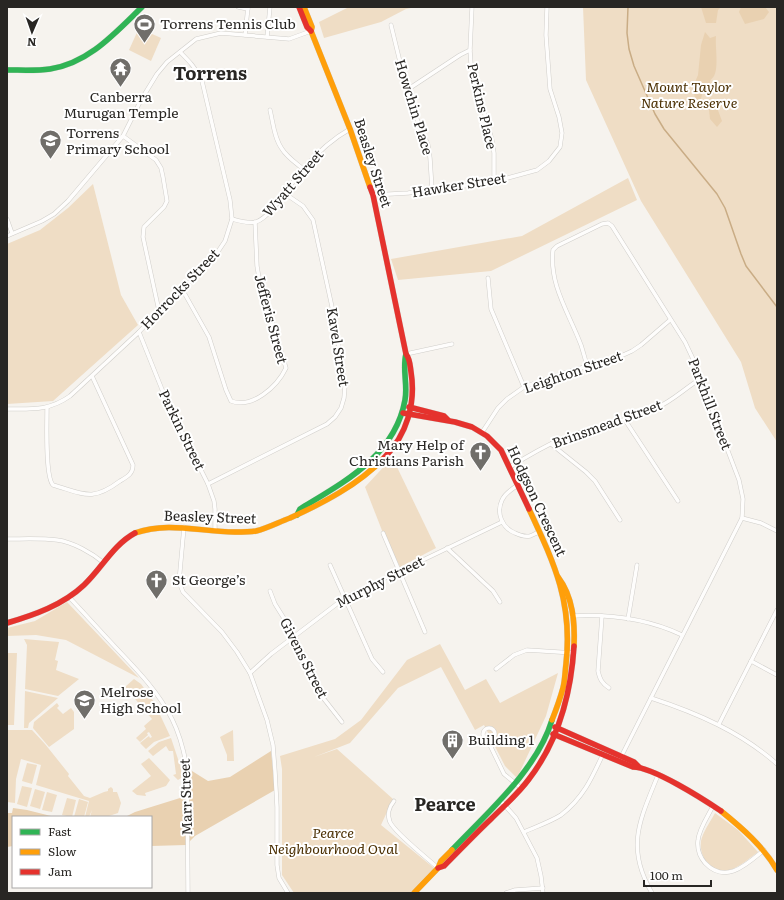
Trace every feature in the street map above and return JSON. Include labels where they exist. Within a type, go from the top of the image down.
[{"type":"street","points":[[7,70],[30,71],[51,69],[68,65],[83,58],[99,49],[142,7]]},
{"type":"street","points":[[238,7],[248,8],[245,35]]},
{"type":"street","points":[[267,38],[270,7]]},
{"type":"street","name":"Beasley Street","points":[[7,623],[28,617],[69,597],[82,587],[104,563],[113,550],[134,534],[147,529],[161,527],[184,527],[246,532],[261,531],[304,512],[357,481],[380,464],[400,440],[410,414],[408,407],[404,359],[406,354],[373,195],[350,130],[311,31],[307,27],[299,7]]},
{"type":"street","name":"Beasley Street","points":[[304,7],[312,26],[311,31]]},
{"type":"street","name":"Perkins Place","points":[[472,7],[470,50],[471,64],[492,140],[494,182]]},
{"type":"street","name":"Hawker Street","points":[[373,195],[408,193],[494,182],[537,170],[549,161],[560,147],[562,133],[549,82],[546,35],[547,7]]},
{"type":"street","name":"Howchin Place","points":[[391,25],[410,102],[428,145],[432,189]]},
{"type":"street","points":[[7,236],[12,232],[42,221],[61,208],[86,181],[123,136],[141,100],[157,74],[167,62],[196,39],[202,36],[221,33],[289,39],[311,31]]},
{"type":"street","points":[[407,90],[470,50]]},
{"type":"street","name":"Horrocks Street","points":[[7,409],[47,408],[64,401],[139,332],[217,253],[225,241],[232,220],[230,200],[202,81],[192,63],[180,52]]},
{"type":"street","points":[[270,110],[277,139],[281,148],[287,156],[303,169]]},
{"type":"street","name":"Wyatt Street","points":[[232,220],[255,222],[268,214],[303,169],[336,137],[350,130]]},
{"type":"street","points":[[123,136],[156,160],[163,177],[167,201],[164,207],[144,227],[142,237],[159,311]]},
{"type":"street","name":"Kavel Street","points":[[208,484],[327,424],[335,417],[341,408],[344,398],[345,386],[334,316],[313,220],[303,206],[284,193]]},
{"type":"street","points":[[7,219],[12,232]]},
{"type":"street","name":"Jefferis Street","points":[[182,289],[209,337],[231,401],[238,404],[243,403],[262,396],[268,392],[286,368],[259,278],[255,222]]},
{"type":"street","name":"Parkhill Street","points":[[587,366],[581,344],[564,309],[556,287],[552,256],[553,250],[558,246],[602,224],[608,223],[612,226],[685,342],[702,378],[741,484],[743,499],[742,518],[620,759]]},
{"type":"street","points":[[488,278],[491,309],[524,387]]},
{"type":"street","name":"Leighton Street","points":[[483,431],[498,408],[507,399],[524,387],[621,356],[632,351],[670,320]]},
{"type":"street","name":"Parkin Street","points":[[139,332],[167,402],[208,484],[214,501],[215,530]]},
{"type":"street","points":[[406,354],[452,344]]},
{"type":"street","points":[[47,408],[48,469],[50,482],[53,485],[95,495],[111,488],[130,474],[133,470],[133,465],[92,376]]},
{"type":"street","name":"Brinsmead Street","points":[[510,467],[561,439],[625,420],[658,407],[668,402],[702,378]]},
{"type":"street","name":"Beasley Street","points":[[297,515],[300,509],[370,464],[379,455],[392,437],[403,413],[408,407]]},
{"type":"street","name":"Hodgson Crescent","points":[[408,407],[444,416],[448,420]]},
{"type":"street","name":"Hodgson Crescent","points":[[403,413],[469,425],[483,431],[493,439],[510,467],[551,556],[558,576],[567,616],[568,633],[563,687],[549,732],[535,758],[500,800],[441,861],[438,868],[414,893]]},
{"type":"street","points":[[625,420],[678,501]]},
{"type":"street","points":[[550,444],[586,472],[594,481],[620,520]]},
{"type":"street","points":[[518,485],[508,491],[502,499],[500,515],[502,522],[510,532],[520,536],[530,536],[539,532]]},
{"type":"street","points":[[742,518],[760,523],[777,531]]},
{"type":"street","name":"Murphy Street","points":[[250,674],[271,654],[346,597],[399,570],[502,522]]},
{"type":"street","points":[[184,527],[179,582],[184,592],[222,632],[237,652],[250,674],[267,720],[273,745],[275,771],[277,807],[277,865],[279,878],[288,893]]},
{"type":"street","points":[[383,533],[424,632]]},
{"type":"street","points":[[7,539],[57,540],[71,544],[104,563]]},
{"type":"street","points":[[447,548],[492,591],[500,602]]},
{"type":"street","points":[[330,565],[346,597],[372,659],[383,672]]},
{"type":"street","points":[[628,618],[637,565]]},
{"type":"street","name":"Hodgson Crescent","points":[[438,868],[444,866],[533,775],[556,735],[570,688],[574,653],[574,616],[564,584],[558,576]]},
{"type":"street","name":"Givens Street","points":[[270,591],[275,604],[295,636],[316,686],[342,722]]},
{"type":"street","name":"Marr Street","points":[[69,597],[142,674],[161,699],[179,734],[184,749],[187,768],[188,893]]},
{"type":"street","points":[[719,724],[777,610]]},
{"type":"street","points":[[567,616],[628,618],[663,627],[682,635]]},
{"type":"street","points":[[602,616],[598,671],[603,684],[609,688]]},
{"type":"street","points":[[496,669],[514,655],[527,650],[574,653]]},
{"type":"street","points":[[751,660],[777,675]]},
{"type":"street","points":[[651,698],[719,724],[752,745],[777,764]]},
{"type":"street","points":[[551,725],[633,767],[639,767],[658,775],[714,805],[733,819],[764,850],[777,870]]},
{"type":"street","points":[[549,732],[604,752]]},
{"type":"street","points":[[487,739],[504,774],[521,788]]},
{"type":"street","points":[[524,832],[560,816],[574,804],[590,784],[604,752]]},
{"type":"street","points":[[652,893],[640,870],[637,844],[640,819],[658,775]]},
{"type":"street","points":[[500,800],[516,818],[537,858],[543,893]]},
{"type":"street","points":[[394,801],[389,813],[391,825],[438,868]]},
{"type":"street","points":[[714,805],[698,838],[698,846],[704,862],[717,871],[725,873],[733,872],[741,868],[764,850]]},
{"type":"street","points":[[506,893],[515,890],[543,888]]},
{"type":"green space","points":[[349,7],[416,7],[406,9],[381,22],[324,38],[319,22]]},
{"type":"green space","name":"Mount Taylor Nature Reserve","points":[[583,7],[777,7],[777,442],[755,408],[741,362],[641,201],[586,80]]},
{"type":"green space","name":"Torrens Tennis Club","points":[[139,28],[161,38],[151,61],[129,50]]},
{"type":"green space","points":[[628,178],[637,200],[491,271],[398,280],[391,259],[522,236]]},
{"type":"green space","points":[[93,184],[121,295],[138,325],[53,401],[7,404],[7,244],[40,230],[68,208]]},
{"type":"green space","points":[[390,460],[396,465],[436,548],[400,567],[383,533],[365,487]]},
{"type":"green space","points":[[67,602],[139,678],[66,640],[36,635],[7,636],[7,628],[35,621]]},
{"type":"green space","points":[[24,639],[59,642],[55,660],[58,661],[56,670],[79,679],[58,696],[25,689],[27,645]]},
{"type":"green space","name":"Pearce Neighbourhood Oval","points":[[440,644],[465,690],[486,679],[500,703],[558,673],[546,716],[517,778],[505,766],[484,725],[475,730],[441,667],[398,688],[350,743],[314,757],[337,749],[393,799],[381,825],[434,868],[410,893],[294,893],[282,875],[282,769],[280,756],[335,739],[361,720],[407,660]]},
{"type":"green space","points":[[7,653],[17,653],[14,725],[7,725]]},
{"type":"green space","points":[[134,679],[141,684],[154,702],[170,736],[154,742],[146,749],[140,743],[149,736],[150,738],[152,737],[149,732],[147,733],[148,735],[140,742],[136,738],[146,729],[144,726],[152,719],[125,687]]},
{"type":"green space","points":[[25,691],[58,698],[29,723],[28,728],[24,728]]},
{"type":"green space","points":[[57,703],[59,706],[57,708],[63,714],[71,708],[74,712],[74,729],[49,747],[33,728],[34,722]]},
{"type":"green space","points":[[7,730],[32,730],[69,774],[68,776],[84,796],[90,798],[108,791],[111,787],[113,792],[117,792],[121,803],[118,813],[109,816],[90,816],[92,810],[89,816],[85,816],[89,801],[36,785],[41,765],[21,759],[16,779],[15,803],[7,802]]},
{"type":"green space","points":[[233,730],[234,761],[227,761],[227,755],[220,737]]},
{"type":"green space","points":[[171,738],[181,768],[181,778],[178,780],[173,775],[176,774],[173,751],[169,751],[166,746],[153,756],[148,751],[159,742]]},
{"type":"green space","points":[[149,758],[170,780],[166,786],[145,793],[146,796],[137,795],[132,791],[151,776],[141,764]]},
{"type":"green space","points":[[27,763],[37,765],[32,784],[22,781]]},
{"type":"green space","points":[[22,786],[32,788],[27,807],[17,804]]},
{"type":"green space","points":[[35,789],[45,792],[40,809],[30,806]]},
{"type":"green space","points":[[47,792],[57,795],[52,812],[42,810]]},
{"type":"green space","points":[[67,798],[76,800],[72,816],[62,815]]},
{"type":"green space","points":[[79,799],[88,802],[84,816],[74,816]]},
{"type":"green space","points":[[715,813],[738,830],[758,852],[740,865],[727,871],[713,868],[705,860],[701,849],[702,838]]},
{"type":"shaded area","points":[[701,7],[721,7],[718,10],[716,23],[706,23]]},
{"type":"shaded area","points":[[741,7],[765,7],[769,12],[764,19],[745,24],[739,12]]},
{"type":"shaded area","points":[[705,32],[710,38],[716,36],[717,62],[714,76],[710,81],[711,85],[703,91],[698,109],[693,87],[698,75],[701,45]]},
{"type":"shaded area","points":[[711,98],[716,105],[722,121],[717,127],[710,119],[708,101]]},
{"type":"shaded area","points":[[271,751],[275,790],[195,836],[186,845],[152,846],[152,816],[127,816],[135,812],[180,798],[192,771],[208,781],[230,777]]},
{"type":"shaded area","points":[[13,808],[51,816],[12,816],[12,846],[7,847],[7,813],[12,813]]},
{"type":"waterway","points":[[628,7],[627,33],[629,49],[634,66],[655,114],[664,129],[717,194],[725,208],[746,266],[777,307]]},
{"type":"traffic: fast","points":[[7,70],[50,69],[64,66],[77,60],[100,46],[142,7]]},
{"type":"traffic: fast","points":[[297,515],[300,509],[334,488],[365,465],[379,452],[391,437],[399,420],[405,400],[406,354]]},
{"type":"traffic: fast","points":[[452,850],[510,790],[535,756],[545,738],[552,720]]},
{"type":"traffic: slow","points":[[304,7],[312,27],[311,31],[350,129],[370,187]]},
{"type":"traffic: slow","points":[[135,533],[172,527],[222,532],[251,532],[260,530],[290,518],[327,500],[363,477],[384,458]]},
{"type":"traffic: slow","points":[[529,509],[554,565],[560,584],[567,621],[564,682],[561,696],[552,720]]},
{"type":"traffic: slow","points":[[558,577],[570,601],[574,628],[574,646]]},
{"type":"traffic: slow","points":[[721,811],[759,845],[777,870]]},
{"type":"traffic: slow","points":[[414,893],[438,868],[441,861],[452,850]]},
{"type":"traffic: jam","points":[[299,7],[307,27],[311,31]]},
{"type":"traffic: jam","points":[[370,187],[373,195],[406,354],[410,362],[412,384],[411,407],[404,429],[399,439],[384,458]]},
{"type":"traffic: jam","points":[[409,407],[444,416],[448,420]]},
{"type":"traffic: jam","points":[[403,413],[455,422],[472,427],[487,436],[501,450],[529,509]]},
{"type":"traffic: jam","points":[[7,623],[58,604],[76,592],[120,544],[135,533]]},
{"type":"traffic: jam","points":[[438,868],[444,866],[516,795],[539,764],[548,749],[562,716],[570,682],[574,646]]},
{"type":"traffic: jam","points":[[555,727],[634,762],[639,767]]},
{"type":"traffic: jam","points":[[553,734],[633,767],[642,768],[653,772],[691,792],[721,811]]},
{"type":"place","name":"Torrens Tennis Club","points":[[145,44]]},
{"type":"place","name":"Canberra Murugan Temple","points":[[121,88]]},
{"type":"place","name":"Torrens Primary School","points":[[50,160]]},
{"type":"place","name":"Mary Help of Christians Parish","points":[[480,472]]},
{"type":"place","name":"St George’s","points":[[157,600]]},
{"type":"place","name":"Melrose High School","points":[[85,720]]},
{"type":"place","name":"Building 1","points":[[452,760]]},
{"type":"district","name":"Torrens","points":[[210,74]]},
{"type":"district","name":"Pearce","points":[[445,805]]}]
